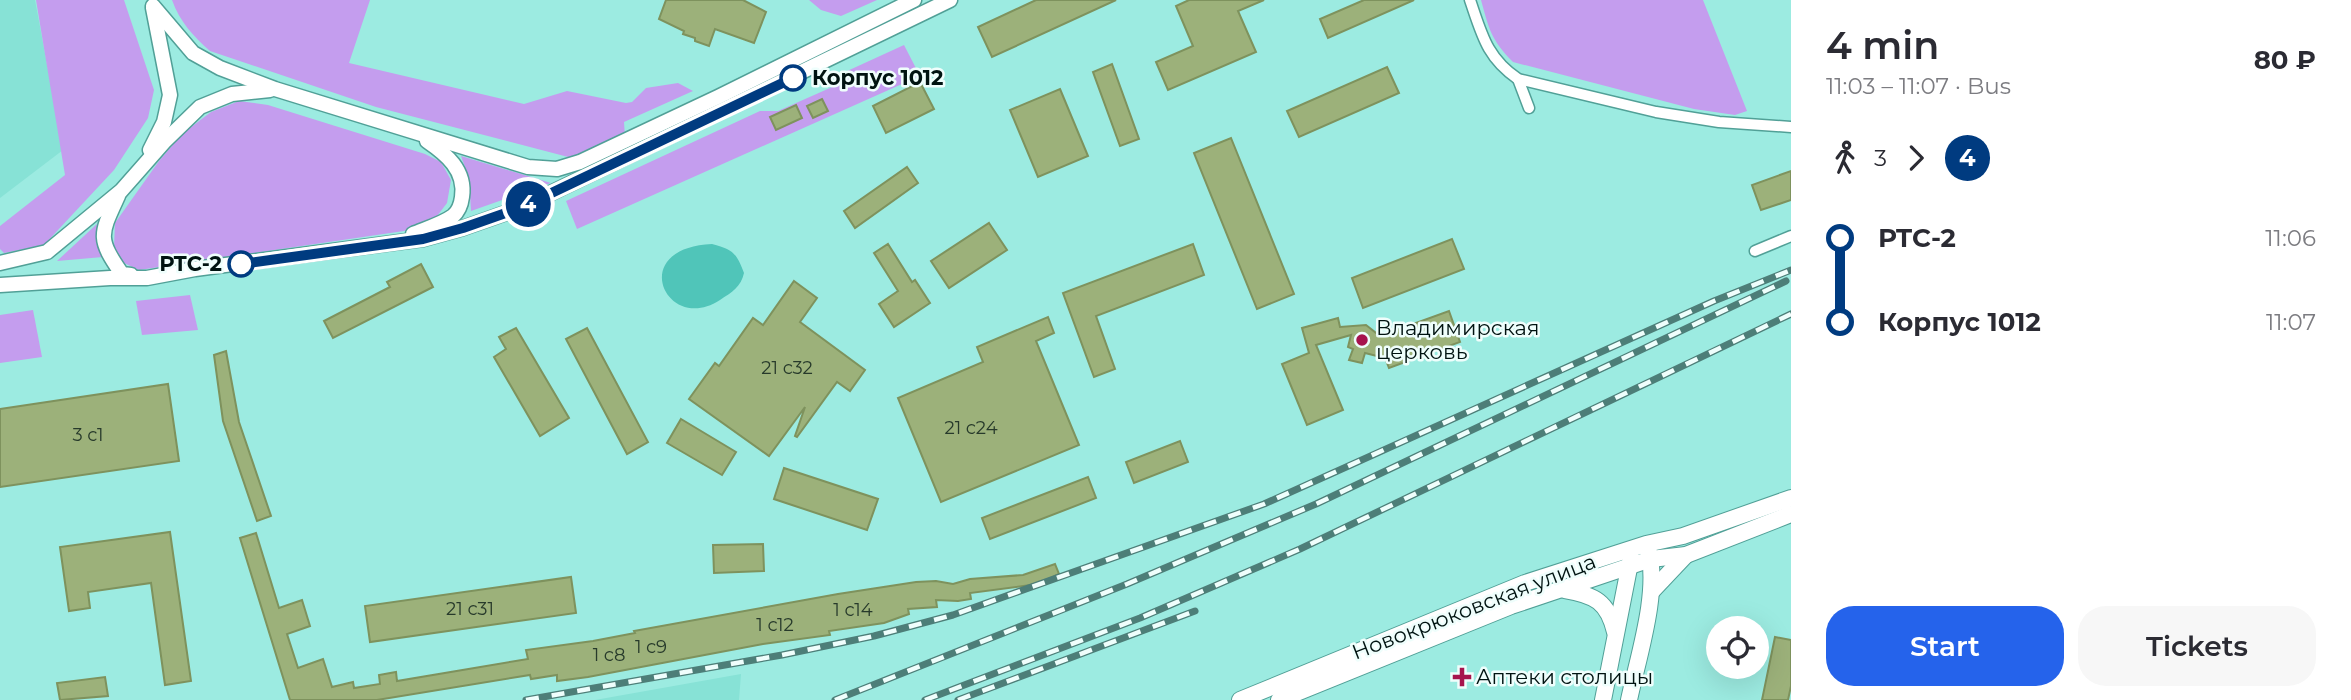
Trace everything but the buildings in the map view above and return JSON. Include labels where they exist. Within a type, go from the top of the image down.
[{"type":"main road","name":"Новокрюковская улица","points":[[1240,700],[1525,583],[1643,550],[1791,498]]},
{"type":"main road","points":[[1652,591],[1686,555],[1791,514]]},
{"type":"main road","name":"Новокрюковская улица","points":[[1279,700],[1511,606],[1630,566],[1643,550]]},
{"type":"main road","points":[[1629,700],[1652,591],[1643,550],[1686,555]]},
{"type":"main road","points":[[1603,700],[1630,566]]},
{"type":"main road","points":[[1561,590],[1587,593],[1602,603],[1611,615],[1616,634]]},
{"type":"street","points":[[152,3],[193,54],[219,68],[275,89],[528,167],[557,169],[580,162],[718,97],[914,0]]},
{"type":"street","points":[[0,285],[147,278],[399,240],[423,239],[463,228],[520,208],[950,0]]},
{"type":"street","points":[[1470,0],[1485,45],[1502,68],[1518,79],[1656,112],[1719,122],[1791,127]]},
{"type":"street","points":[[141,167],[164,122],[170,95],[152,3]]},
{"type":"street","points":[[1518,79],[1529,108]]},
{"type":"street","points":[[0,263],[47,252],[121,191],[200,107],[232,94],[275,89]]},
{"type":"street","points":[[399,240],[452,217],[459,210],[462,200],[463,187],[455,166],[445,153],[416,133]]},
{"type":"street","points":[[121,191],[104,227],[106,250],[122,274],[147,278]]},
{"type":"street","points":[[1755,251],[1791,236]]},
{"type":"shaded area","points":[[0,0],[35,0],[63,150],[0,198]]},
{"type":"shaded area","points":[[36,0],[124,0],[154,90],[148,118],[114,170],[44,245],[4,253],[0,249],[0,226],[65,175]]},
{"type":"shaded area","points":[[172,0],[370,0],[349,63],[524,104],[567,91],[626,103],[632,102],[646,88],[678,83],[693,91],[624,122],[625,137],[572,158],[376,107],[210,51],[188,28]]},
{"type":"shaded area","points":[[809,0],[877,0],[841,16],[821,10]]},
{"type":"shaded area","points":[[1481,0],[1703,0],[1747,111],[1735,115],[1694,109],[1513,62],[1492,34]]},
{"type":"shaded area","points":[[904,45],[920,76],[577,229],[566,201],[760,111],[778,111],[839,84],[845,72]]},
{"type":"shaded area","points":[[239,101],[268,105],[425,154],[441,162],[451,180],[447,203],[434,220],[404,231],[139,270],[124,263],[114,247],[115,223],[159,161],[182,134],[211,112]]},
{"type":"shaded area","points":[[461,156],[551,183],[471,211],[469,178]]},
{"type":"shaded area","points":[[98,223],[103,257],[57,261]]},
{"type":"shaded area","points":[[190,295],[198,330],[142,335],[136,301]]},
{"type":"shaded area","points":[[33,310],[42,357],[0,363],[0,315]]},
{"type":"shaded area","points":[[741,674],[739,700],[595,700]]},
{"type":"water","points":[[712,244],[729,250],[736,256],[744,273],[743,278],[735,289],[720,300],[701,308],[684,307],[671,299],[664,287],[662,273],[669,259],[685,249]]},
{"type":"railway","points":[[526,700],[782,655],[874,636],[953,615],[1264,504],[1714,301],[1791,270]]},
{"type":"railway","points":[[835,700],[1127,584],[1316,504],[1786,281]]},
{"type":"railway","points":[[925,700],[1140,618],[1300,549],[1791,314]]},
{"type":"railway","points":[[958,700],[1195,611]]},
{"type":"bus line","name":"4","points":[[241,264],[399,240],[423,239],[463,228],[520,208],[793,78]]},
{"type":"place","name":"Корпус 1012","points":[[793,78]]},
{"type":"place","name":"РТС-2","points":[[241,264]]},
{"type":"place","name":"Владимирская церковь","points":[[1362,340]]},
{"type":"place","name":"Аптеки столицы","points":[[1462,677]]}]
